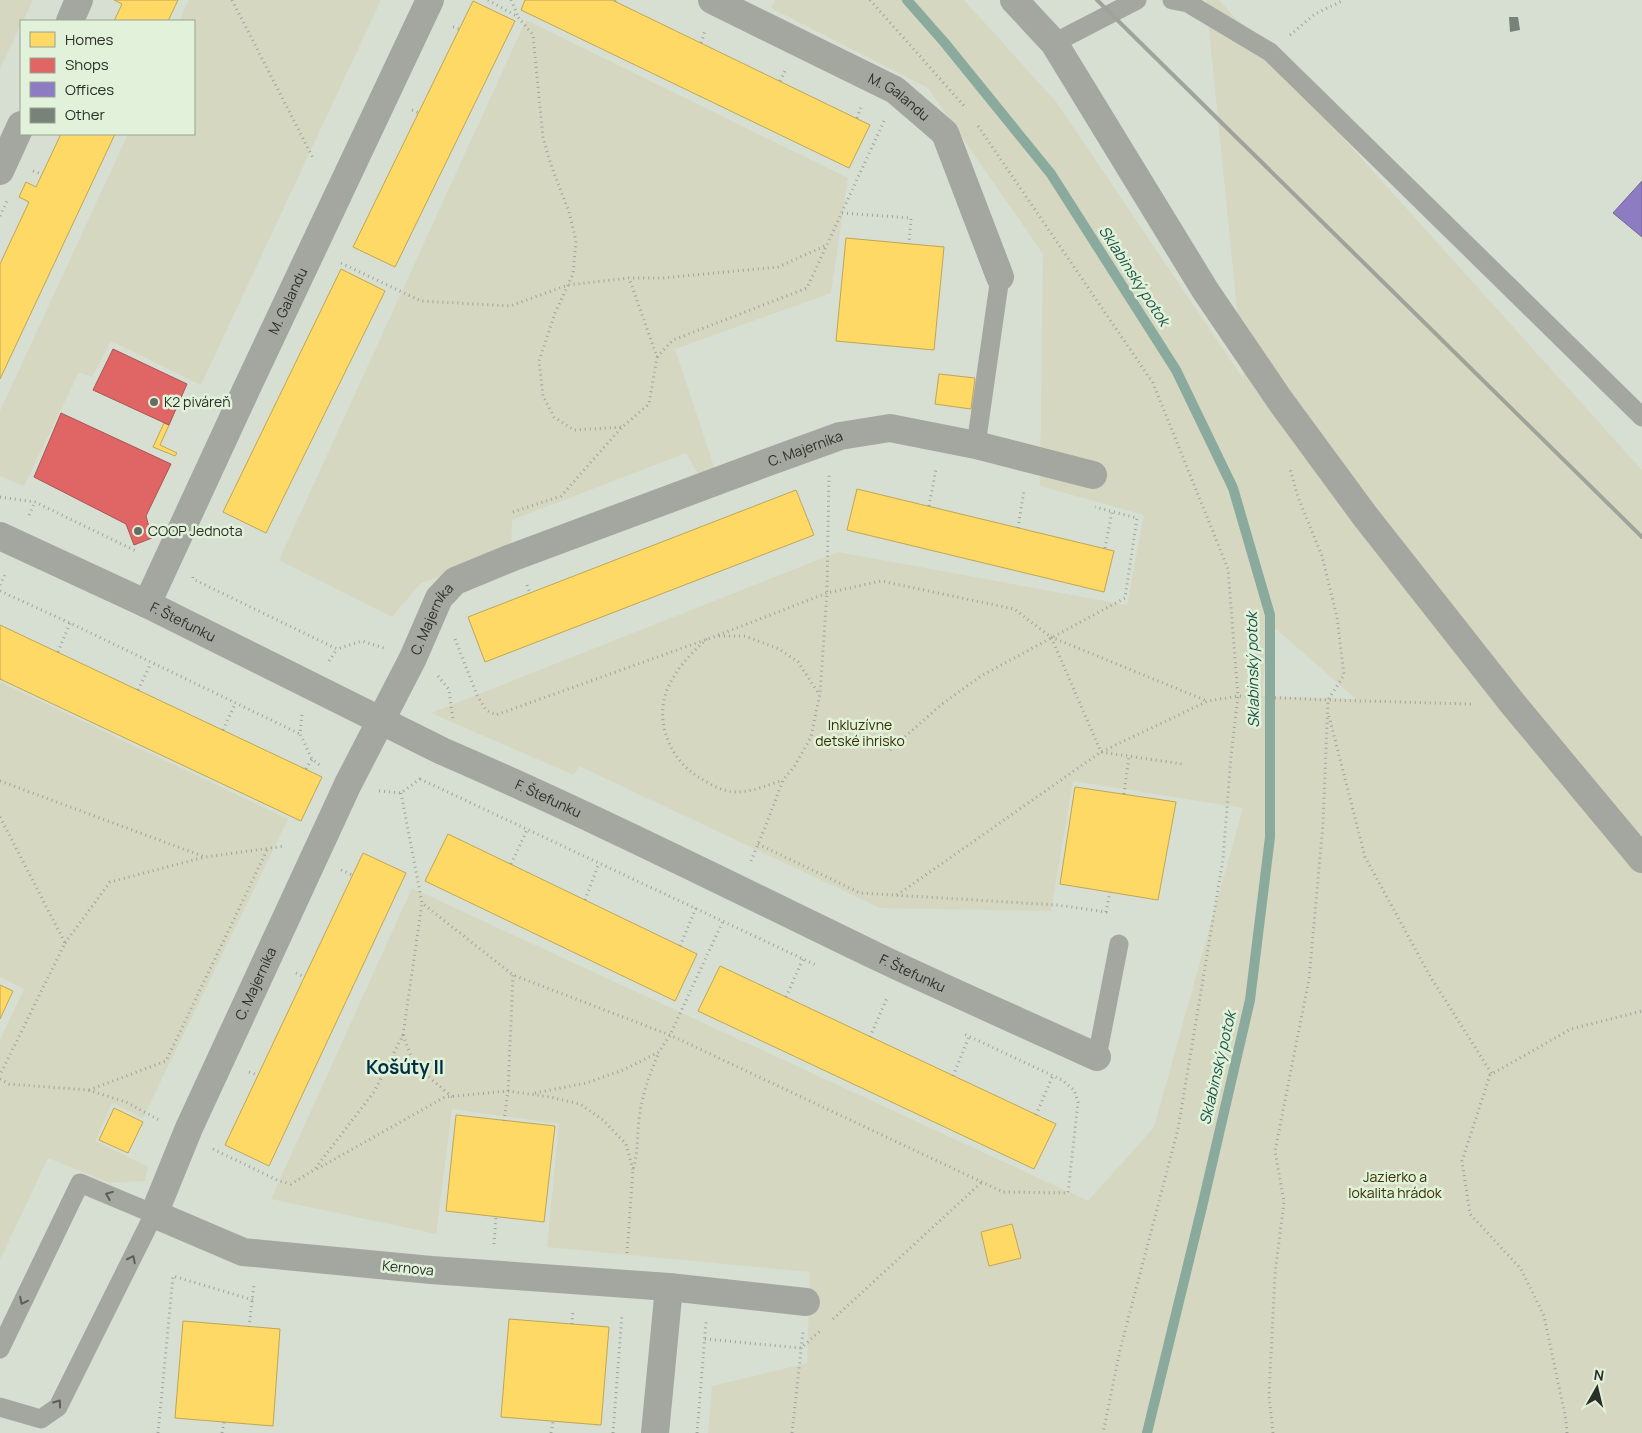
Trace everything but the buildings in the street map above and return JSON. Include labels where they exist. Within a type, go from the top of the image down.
[{"type":"street","points":[[70,20],[80,0]]},
{"type":"street","name":"M. Galandu","points":[[147,604],[430,0]]},
{"type":"street","name":"M. Galandu","points":[[712,0],[895,90],[945,133],[1000,277]]},
{"type":"street","points":[[1014,0],[1054,43],[1205,290],[1279,399],[1365,516],[1513,704],[1642,859]]},
{"type":"street","points":[[0,171],[20,127]]},
{"type":"street","name":"C. Majerníka","points":[[154,1214],[185,1135],[348,784],[413,658],[438,598],[456,581],[530,551],[840,436],[890,428],[976,445],[1093,475]]},
{"type":"street","name":"F. Štefunku","points":[[0,536],[147,604],[442,751],[739,889],[881,958],[1097,1057]]},
{"type":"street","name":"Kernova","points":[[154,1214],[244,1252],[257,1254],[440,1271],[669,1287],[806,1302]]},
{"type":"street","points":[[655,1433],[669,1287]]},
{"type":"lane","points":[[1054,43],[1137,0]]},
{"type":"lane","points":[[1172,0],[1188,3],[1270,52],[1640,413]]},
{"type":"lane","points":[[976,445],[1000,277]]},
{"type":"lane","points":[[1097,1057],[1119,944]]},
{"type":"lane","points":[[0,1349],[80,1183],[154,1214],[58,1407],[41,1419],[0,1407]]},
{"type":"path","points":[[232,0],[313,158]]},
{"type":"path","points":[[488,0],[518,17]]},
{"type":"path","points":[[511,0],[518,17],[533,35],[543,138],[569,212],[576,241],[573,274],[552,320],[539,361],[543,396],[554,417],[574,430],[622,427]]},
{"type":"path","points":[[870,0],[966,108]]},
{"type":"path","points":[[1270,52],[1315,14],[1344,0]]},
{"type":"path","points":[[657,357],[673,340],[807,288],[885,119]]},
{"type":"path","points":[[977,125],[1154,383],[1228,569],[1238,696],[1223,859],[1178,1129],[1120,1350],[1103,1433]]},
{"type":"path","points":[[842,213],[911,218],[909,244]]},
{"type":"path","points":[[337,262],[421,301],[510,306],[568,285],[629,278],[664,278],[778,267],[828,244]]},
{"type":"path","points":[[513,512],[561,496],[622,427],[649,404],[657,357],[629,278]]},
{"type":"path","points":[[929,506],[937,466]]},
{"type":"path","points":[[1273,1433],[1269,1387],[1275,1274],[1284,1202],[1275,1151],[1309,979],[1322,824],[1328,700],[1344,675],[1337,617],[1322,556],[1298,497],[1290,469]]},
{"type":"path","points":[[739,889],[783,780],[794,767],[811,737],[820,694],[827,593],[829,470]]},
{"type":"path","points":[[1016,487],[1033,491]]},
{"type":"path","points":[[1018,528],[1024,489]]},
{"type":"path","points":[[0,497],[35,502],[149,556],[189,569],[194,579],[337,649],[362,642],[413,658],[431,666],[450,690],[454,728],[442,751]]},
{"type":"path","points":[[890,750],[942,704],[981,676],[1125,598],[1137,518],[1094,507]]},
{"type":"path","points":[[1105,548],[1112,512]]},
{"type":"path","points":[[452,632],[477,695],[486,710],[496,715],[716,636],[827,593],[881,581],[1014,609],[1051,637],[1208,701]]},
{"type":"path","points":[[0,591],[300,734]]},
{"type":"path","points":[[58,652],[70,623]]},
{"type":"path","points":[[716,636],[745,636],[780,648],[798,662],[820,694]]},
{"type":"path","points":[[1051,637],[1101,752]]},
{"type":"path","points":[[709,638],[691,652],[667,690],[662,715],[668,744],[678,759],[693,774],[720,789],[737,792],[759,789],[783,780]]},
{"type":"path","points":[[138,690],[151,663]]},
{"type":"path","points":[[897,895],[1101,752],[1208,701],[1238,696],[1513,704]]},
{"type":"path","points":[[223,730],[235,704]]},
{"type":"path","points":[[1328,712],[1365,857],[1430,976],[1492,1074]]},
{"type":"path","points":[[1101,752],[1182,764]]},
{"type":"path","points":[[1124,794],[1129,756]]},
{"type":"path","points":[[306,769],[312,759]]},
{"type":"path","points":[[420,779],[820,967]]},
{"type":"path","points":[[0,780],[206,857]]},
{"type":"path","points":[[314,1170],[374,1092],[403,1035],[422,903],[401,793]]},
{"type":"path","points":[[0,818],[65,943]]},
{"type":"path","points":[[511,864],[528,830]]},
{"type":"path","points":[[758,844],[860,893],[1057,905],[1106,912],[1110,892]]},
{"type":"path","points":[[287,845],[206,857],[110,882],[65,943],[0,1077],[9,1084],[88,1090],[126,1102],[185,1135],[279,1181],[291,1184],[445,1097],[508,1091],[580,1104],[603,1120],[626,1144],[633,1170]]},
{"type":"path","points":[[88,1090],[166,1062],[269,848]]},
{"type":"path","points":[[585,900],[599,863]]},
{"type":"path","points":[[422,903],[513,975],[670,1035],[1003,1192],[1068,1193],[1078,1102],[1074,1090],[1062,1080],[961,1033]]},
{"type":"path","points":[[680,946],[696,908]]},
{"type":"path","points":[[613,1433],[633,1170],[637,1157],[639,1121],[644,1090],[659,1052],[670,1035],[723,921]]},
{"type":"path","points":[[786,997],[803,959]]},
{"type":"path","points":[[504,1121],[508,1091],[513,975]]},
{"type":"path","points":[[879,994],[895,1002]]},
{"type":"path","points":[[870,1037],[887,998]]},
{"type":"path","points":[[1567,1433],[1566,1420],[1544,1316],[1521,1270],[1470,1214],[1462,1161],[1490,1075],[1571,1029],[1642,1011]]},
{"type":"path","points":[[403,1035],[411,1056],[422,1071],[452,1097]]},
{"type":"path","points":[[953,1076],[969,1036]]},
{"type":"path","points":[[532,1094],[586,1083],[623,1070],[659,1052]]},
{"type":"path","points":[[1036,1115],[1052,1076]]},
{"type":"path","points":[[830,1322],[982,1182]]},
{"type":"path","points":[[249,1327],[257,1254]]},
{"type":"path","points":[[158,1433],[173,1276],[253,1300]]},
{"type":"path","points":[[697,1433],[709,1292]]},
{"type":"path","points":[[792,1433],[806,1302]]},
{"type":"path","points":[[705,1339],[802,1348],[823,1328]]},
{"type":"path","points":[[222,1433],[224,1422]]},
{"type":"path","points":[[551,1433],[553,1422]]},
{"type":"green space","points":[[0,0],[33,0],[23,20],[20,20],[20,26],[0,69]]},
{"type":"green space","points":[[189,0],[381,0],[201,385],[111,341],[92,377],[79,372],[24,486],[0,476],[0,411],[128,135],[195,135],[195,20],[179,20]]},
{"type":"green space","points":[[775,0],[964,0],[1057,103],[1244,380],[1206,0],[1219,0],[1642,470],[1642,1433],[708,1433],[712,1386],[807,1363],[810,1272],[547,1247],[559,1124],[452,1109],[436,1234],[271,1199],[412,888],[1088,1201],[1154,1127],[1243,808],[1073,781],[1051,911],[880,908],[579,766],[574,775],[431,713],[838,552],[1127,605],[1144,515],[1040,486],[1043,254],[928,88],[771,8]],"holes":[[[1268,622],[1356,699],[1262,696]]]},
{"type":"green space","points":[[526,20],[848,178],[831,293],[675,349],[716,473],[700,478],[686,453],[512,520],[511,551],[421,583],[392,617],[279,560]]},
{"type":"green space","points":[[0,682],[288,819],[143,1118],[112,1103],[95,1141],[148,1167],[145,1181],[110,1183],[48,1158],[0,1260],[0,1040],[24,989],[0,977]]},
{"type":"waterway","name":"Sklabinský potok","points":[[907,0],[944,42],[1051,174],[1176,370],[1233,488],[1270,615],[1270,837],[1250,1000],[1147,1433]]},
{"type":"railway","points":[[1097,0],[1642,537]]},
{"type":"place","name":"K2 piváreň","points":[[154,402]]},
{"type":"place","name":"COOP Jednota","points":[[138,531]]},
{"type":"district","name":"Košúty II","points":[[405,1067]]},
{"type":"park label","name":"Inkluzívne detské ihrisko","points":[[860,734]]},
{"type":"park label","name":"Jazierko a lokalita hrádok","points":[[1395,1186]]}]
